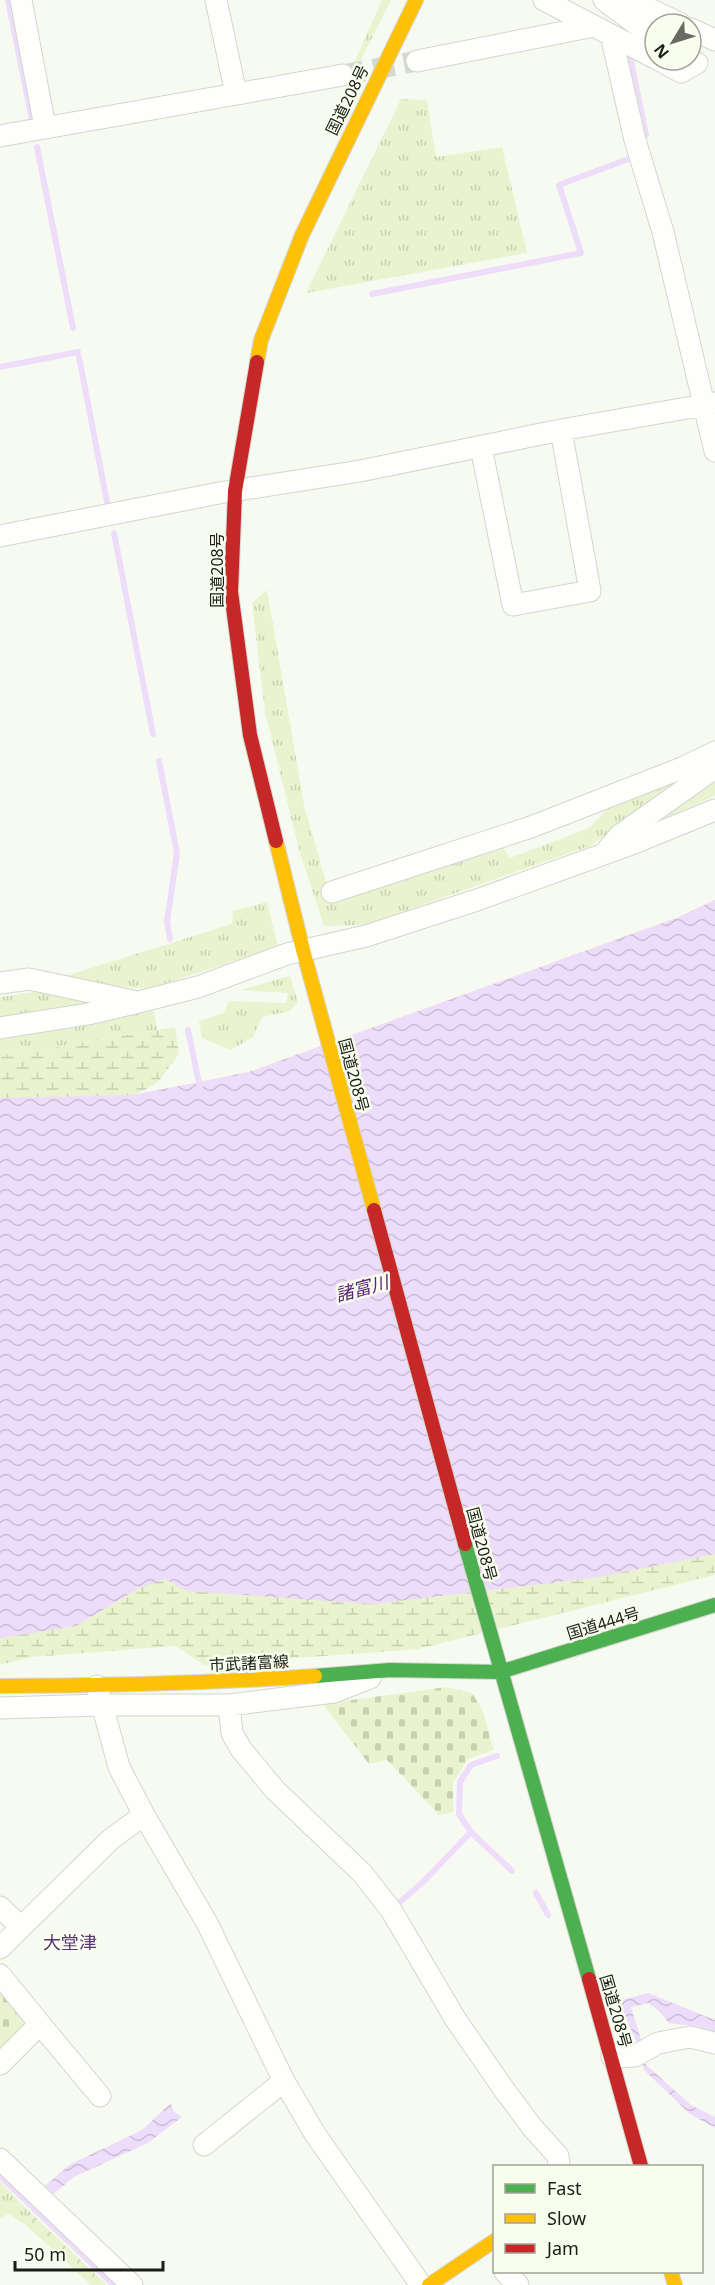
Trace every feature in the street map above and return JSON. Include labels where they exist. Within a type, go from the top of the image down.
[{"type":"main road","name":"国道208号","points":[[416,0],[374,82],[302,235],[261,340],[236,491],[231,592],[250,735],[309,974],[494,1652],[541,1806],[641,2165]]},
{"type":"main road","name":"国道444号","points":[[500,1672],[715,1605]]},
{"type":"main road","name":"市武諸富線","points":[[0,1686],[99,1695],[390,1670],[500,1672]]},
{"type":"main road","points":[[429,2285],[490,2250]]},
{"type":"street","points":[[21,0],[45,127]]},
{"type":"street","points":[[216,0],[236,94]]},
{"type":"street","points":[[544,0],[643,52]]},
{"type":"street","points":[[604,0],[643,29]]},
{"type":"street","points":[[631,0],[656,12]]},
{"type":"street","points":[[417,61],[602,30]]},
{"type":"street","points":[[602,30],[663,232],[710,404],[715,451]]},
{"type":"street","points":[[0,136],[343,75]]},
{"type":"street","points":[[0,536],[236,491],[360,471],[561,430],[710,404]]},
{"type":"street","points":[[481,447],[513,605],[590,591],[561,430]]},
{"type":"street","points":[[332,892],[531,827],[682,768],[715,752]]},
{"type":"street","points":[[604,854],[620,835],[715,768]]},
{"type":"street","points":[[0,1028],[88,1014],[139,1002],[198,987],[303,950],[366,936],[477,900],[604,854],[715,810]]},
{"type":"street","points":[[0,983],[29,979],[139,1002]]},
{"type":"street","points":[[0,1708],[99,1695],[229,1706],[334,1692],[390,1670]]},
{"type":"street","points":[[99,1695],[119,1767],[144,1815],[207,1923],[284,2081],[315,2134],[421,2285]]},
{"type":"street","points":[[229,1706],[232,1733],[242,1749],[275,1790],[362,1873],[391,1910],[456,2020],[532,2127],[558,2156],[558,2165]]},
{"type":"street","points":[[0,1948],[111,1839],[144,1815]]},
{"type":"street","points":[[0,1907],[21,1928]]},
{"type":"street","points":[[0,1976],[100,2096]]},
{"type":"street","points":[[0,2064],[40,2024]]},
{"type":"street","points":[[612,2056],[635,2056],[658,2043],[690,2037],[715,2043]]},
{"type":"street","points":[[204,2145],[284,2081]]},
{"type":"street","points":[[0,2159],[132,2285]]},
{"type":"street","points":[[507,2273],[518,2285]]},
{"type":"green space","points":[[382,0],[391,0],[357,67],[354,63]]},
{"type":"green space","points":[[401,99],[427,100],[436,157],[502,147],[527,253],[306,293]]},
{"type":"green space","points":[[267,590],[304,805],[332,903],[503,847],[510,858],[589,828],[611,805],[709,763],[590,846],[365,925],[324,926],[300,853],[265,712],[252,603]]},
{"type":"green space","points":[[715,778],[715,796],[637,830]]},
{"type":"green space","points":[[715,900],[715,919],[219,1101],[0,1126],[0,1057],[175,1027],[179,1054],[158,1082],[136,1095],[249,1072],[679,917]]},
{"type":"green space","points":[[267,902],[278,947],[148,989],[53,980],[232,924],[233,911]]},
{"type":"green space","points":[[290,976],[298,1002],[290,1011],[262,1017],[253,1037],[231,1050],[202,1038],[199,1021],[224,1013],[229,1001],[286,1003],[288,993],[240,990]]},
{"type":"green space","points":[[41,991],[97,1003],[0,1017],[0,997]]},
{"type":"green space","points":[[154,1011],[157,1030],[0,1057],[0,1035]]},
{"type":"green space","points":[[715,1541],[715,1575],[418,1649],[204,1665],[176,1646],[32,1657],[0,1665],[0,1613],[176,1559]]},
{"type":"green space","points":[[446,1687],[472,1693],[482,1709],[494,1750],[468,1759],[453,1783],[453,1812],[439,1815],[387,1760],[369,1764],[323,1704]]},
{"type":"green space","points":[[0,1989],[30,2024],[0,2056]]},
{"type":"green space","points":[[0,2182],[33,2215],[26,2225],[9,2214],[0,2218]]},
{"type":"green space","points":[[33,2215],[107,2285],[91,2285],[26,2225]]},
{"type":"water","name":"諸富川","points":[[715,900],[715,1554],[593,1578],[372,1604],[187,1591],[165,1579],[139,1588],[76,1626],[0,1638],[0,1098],[133,1095],[249,1072],[679,917]]},
{"type":"water","points":[[648,1993],[715,2020],[715,2037],[701,2035],[700,2027],[669,2023],[658,2010],[648,2003],[631,2007],[642,2043],[637,2043],[622,2009],[621,2000]]},
{"type":"water","points":[[643,2062],[691,2105],[715,2117],[715,2128],[690,2114],[644,2070]]},
{"type":"water","points":[[171,2103],[173,2111],[182,2117],[148,2143],[74,2177],[52,2195],[45,2192],[45,2186],[69,2165],[142,2130]]},
{"type":"waterway","points":[[8,0],[32,120]]},
{"type":"waterway","points":[[630,56],[646,135]]},
{"type":"waterway","points":[[37,147],[73,328]]},
{"type":"waterway","points":[[372,294],[581,253],[559,185],[631,158]]},
{"type":"waterway","points":[[0,367],[78,352]]},
{"type":"waterway","points":[[79,357],[107,502]]},
{"type":"waterway","points":[[114,533],[153,734]]},
{"type":"waterway","points":[[159,761],[177,853],[167,922],[170,939]]},
{"type":"waterway","points":[[188,1030],[200,1088]]},
{"type":"waterway","points":[[497,1756],[471,1765],[460,1782],[459,1814],[471,1832],[512,1871]]},
{"type":"waterway","points":[[401,1901],[423,1882],[471,1832]]},
{"type":"waterway","points":[[536,1893],[548,1915]]},
{"type":"waterway","points":[[0,2176],[114,2285]]},
{"type":"tunnel","points":[[343,75],[417,61]]},
{"type":"traffic: fast","points":[[465,1544],[589,1979]]},
{"type":"traffic: fast","points":[[500,1672],[715,1605]]},
{"type":"traffic: fast","points":[[315,1676],[390,1670],[500,1672]]},
{"type":"traffic: slow","points":[[257,362],[261,340],[302,235],[416,0]]},
{"type":"traffic: slow","points":[[276,841],[303,950],[374,1210]]},
{"type":"traffic: slow","points":[[0,1686],[158,1684],[315,1676]]},
{"type":"traffic: slow","points":[[429,2285],[493,2242]]},
{"type":"traffic: slow","points":[[671,2273],[675,2285]]},
{"type":"traffic: jam","points":[[257,362],[235,491],[231,592],[250,735],[276,841]]},
{"type":"traffic: jam","points":[[374,1210],[465,1544]]},
{"type":"traffic: jam","points":[[589,1979],[641,2165]]},
{"type":"district","name":"大堂津","points":[[70,1943]]}]
